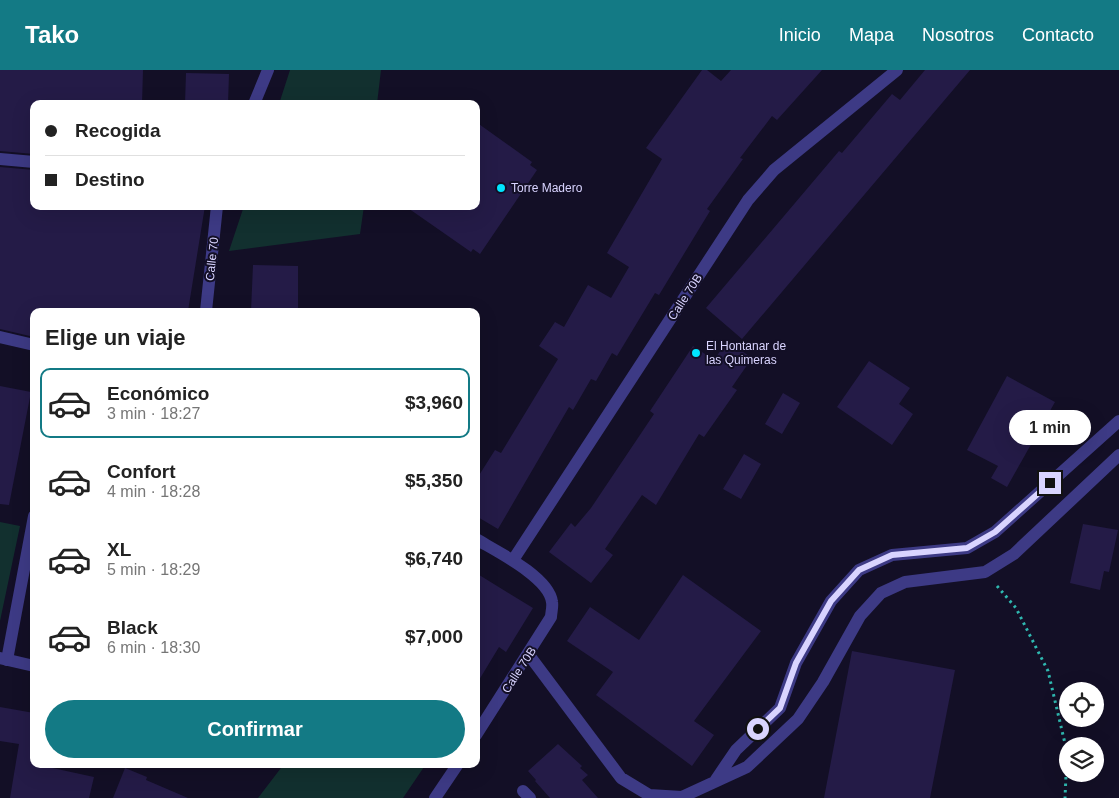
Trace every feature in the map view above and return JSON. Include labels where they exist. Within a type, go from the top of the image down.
[{"type":"street","points":[[256,100],[268,70]]},
{"type":"street","name":"Calle 70B","points":[[480,729],[529,655],[551,617],[552,601],[546,588],[513,560],[748,200],[774,170],[897,70]]},
{"type":"street","points":[[0,158],[30,162]]},
{"type":"street","name":"Calle 70","points":[[206,308],[217,210]]},
{"type":"street","points":[[0,338],[30,344]]},
{"type":"street","points":[[715,781],[736,750],[780,708],[796,663],[831,601],[859,570],[892,555],[967,548],[995,532],[1119,421]]},
{"type":"street","points":[[529,655],[622,778],[649,795],[682,798],[746,767],[798,719],[823,682],[860,616],[881,593],[905,582],[985,572],[1014,554],[1119,455]]},
{"type":"street","points":[[30,535],[4,659],[30,665]]},
{"type":"street","points":[[480,541],[513,560]]},
{"type":"street","points":[[435,798],[455,768]]},
{"type":"path","points":[[985,572],[1016,608],[1048,672],[1067,752],[1065,798]]},
{"type":"green space","points":[[290,70],[381,70],[377,100],[280,100]]},
{"type":"green space","points":[[243,210],[363,210],[360,234],[229,251]]},
{"type":"green space","points":[[0,522],[20,526],[0,621]]},
{"type":"green space","points":[[281,768],[423,768],[403,798],[258,798]]},
{"type":"building","points":[[0,70],[143,70],[142,100],[30,100],[30,154],[0,151]]},
{"type":"building","points":[[702,70],[707,70],[721,81],[731,70],[822,70],[777,120],[772,116],[740,158],[743,159],[707,209],[710,211],[659,295],[655,293],[617,356],[612,353],[596,381],[591,379],[573,410],[569,407],[498,529],[480,518],[480,474],[495,450],[501,453],[558,359],[539,346],[555,322],[564,327],[588,285],[611,298],[629,267],[607,253],[662,159],[646,148]]},
{"type":"building","points":[[925,70],[970,70],[742,339],[706,308],[839,151],[842,153],[892,94],[900,100]]},
{"type":"building","points":[[186,73],[229,74],[228,100],[185,100]]},
{"type":"building","name":"Torre Madero","points":[[480,125],[532,162],[530,165],[537,170],[480,254],[473,249],[471,252],[411,210],[480,210]]},
{"type":"building","points":[[0,167],[30,170],[30,210],[204,210],[188,308],[30,308],[30,336],[0,329]]},
{"type":"building","points":[[253,265],[298,266],[298,308],[251,308]]},
{"type":"building","points":[[727,341],[752,358],[732,387],[737,390],[704,437],[699,434],[656,505],[642,495],[605,549],[613,555],[591,583],[549,552],[571,523],[575,527],[591,508],[654,414],[650,411],[693,346],[714,360]]},
{"type":"building","points":[[869,361],[910,388],[899,404],[913,414],[892,445],[837,407]]},
{"type":"building","points":[[1007,376],[1055,402],[1007,487],[991,478],[998,466],[967,450]]},
{"type":"building","points":[[0,386],[30,392],[30,397],[9,505],[0,504]]},
{"type":"building","points":[[783,393],[800,403],[782,434],[765,424]]},
{"type":"building","points":[[744,454],[761,464],[741,499],[723,489]]},
{"type":"building","points":[[1083,524],[1118,530],[1109,572],[1104,571],[1100,590],[1070,583]]},
{"type":"building","points":[[480,575],[533,608],[506,652],[499,647],[480,678]]},
{"type":"building","points":[[683,575],[761,631],[694,721],[714,735],[692,766],[596,695],[613,672],[567,641],[590,607],[639,640]]},
{"type":"building","points":[[852,651],[955,670],[930,798],[824,798]]},
{"type":"building","points":[[0,707],[30,712],[30,768],[52,768],[94,777],[89,798],[10,798],[19,744],[0,741]]},
{"type":"building","points":[[558,744],[582,766],[580,768],[588,775],[582,780],[598,798],[550,798],[535,781],[528,771]]},
{"type":"building","points":[[125,768],[147,777],[146,780],[188,798],[113,798]]},
{"type":"place","name":"Torre Madero","points":[[501,188]]},
{"type":"place","name":"El Hontanar de las Quimeras","points":[[696,353]]},
{"type":"route","points":[[758,729],[780,708],[796,663],[831,601],[859,570],[892,555],[967,548],[995,532],[1050,483]]}]
